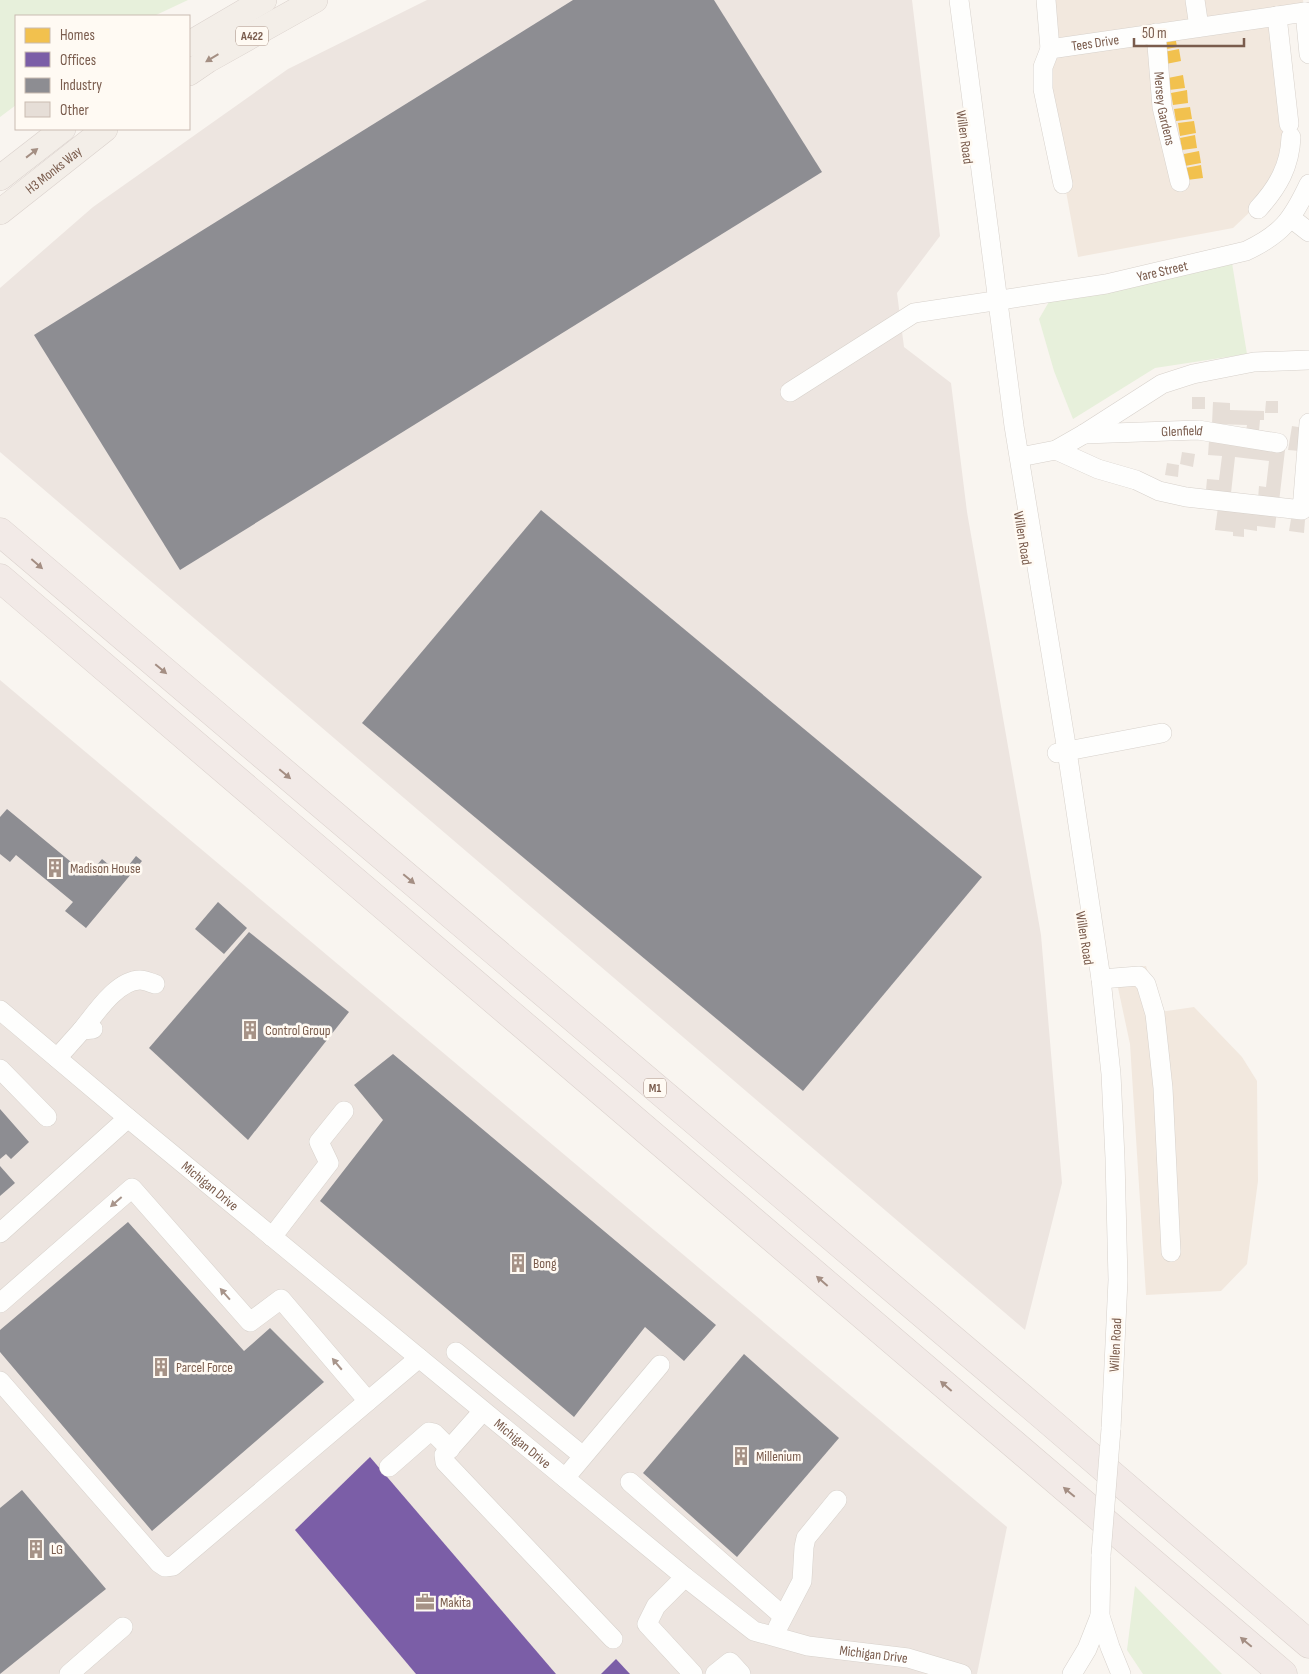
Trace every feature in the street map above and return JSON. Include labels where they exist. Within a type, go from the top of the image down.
[{"type":"highway","name":"M1","points":[[0,532],[1041,1414],[1309,1644]]},
{"type":"highway","points":[[0,578],[1283,1674]]},
{"type":"main road","name":"A422","points":[[190,43],[264,0]]},
{"type":"main road","name":"A422","points":[[190,72],[208,60],[315,0]]},
{"type":"main road","name":"H3 Monks Way","points":[[0,178],[62,130]]},
{"type":"main road","name":"H3 Monks Way","points":[[0,212],[104,130]]},
{"type":"street","name":"Willen Road","points":[[946,0],[1062,752],[1100,979],[1111,1074],[1118,1280],[1100,1616],[1121,1674]]},
{"type":"street","name":"Willen Road","points":[[958,0],[993,302],[1020,457],[1062,752],[1092,982],[1111,1074]]},
{"type":"street","points":[[1046,0],[1050,49],[1043,67],[1043,89],[1063,184]]},
{"type":"street","points":[[1195,0],[1199,27]]},
{"type":"street","points":[[1307,8],[1309,54]]},
{"type":"street","name":"Tees Drive","points":[[1050,49],[1278,16],[1307,8]]},
{"type":"street","points":[[1258,209],[1272,194],[1290,153],[1290,130],[1278,16]]},
{"type":"street","name":"Mersey Gardens","points":[[1156,34],[1162,108],[1180,182]]},
{"type":"street","name":"Yare Street","points":[[790,392],[914,313],[1106,284],[1246,251],[1266,242],[1286,224],[1306,190],[1278,182]]},
{"type":"street","points":[[1291,218],[1309,232]]},
{"type":"street","points":[[1020,457],[1056,450],[1162,384],[1193,374],[1235,365],[1254,362],[1309,360]]},
{"type":"street","points":[[1056,450],[1098,469],[1136,480],[1159,491],[1186,497],[1302,510],[1309,423]]},
{"type":"street","name":"Glenfield","points":[[1084,434],[1198,430],[1278,443]]},
{"type":"street","points":[[1062,752],[1162,733]]},
{"type":"street","points":[[1100,979],[1139,976],[1146,984],[1155,1014],[1163,1088],[1171,1252]]},
{"type":"street","points":[[57,1058],[89,1030],[111,995],[127,983],[140,980],[155,984]]},
{"type":"street","name":"Michigan Drive","points":[[0,1010],[483,1411],[685,1577],[754,1631],[808,1646],[908,1658],[962,1674]]},
{"type":"street","points":[[0,1069],[47,1117]]},
{"type":"street","points":[[272,1237],[329,1163],[319,1142],[344,1111]]},
{"type":"street","points":[[0,1233],[128,1118]]},
{"type":"street","points":[[0,1302],[132,1188],[250,1322],[281,1299],[368,1401]]},
{"type":"street","points":[[456,1352],[583,1456]]},
{"type":"street","points":[[0,1381],[159,1563],[165,1567],[173,1566],[419,1358]]},
{"type":"street","points":[[565,1478],[660,1365]]},
{"type":"street","points":[[483,1411],[444,1455],[445,1462],[613,1639]]},
{"type":"street","points":[[389,1467],[429,1432],[434,1433],[450,1449]]},
{"type":"street","points":[[630,1482],[783,1616]]},
{"type":"street","points":[[774,1637],[802,1581],[806,1538],[837,1500]]},
{"type":"street","points":[[685,1577],[656,1606],[647,1624],[693,1674]]},
{"type":"street","name":"Willen Road","points":[[1072,1674],[1086,1649],[1100,1616]]},
{"type":"street","points":[[69,1674],[123,1627]]},
{"type":"street","points":[[715,1674],[730,1662],[741,1674]]},
{"type":"shaded area","points":[[427,0],[912,0],[940,236],[897,293],[904,347],[951,383],[967,512],[1041,935],[1062,1183],[1025,1330],[0,452],[0,288],[93,207],[288,69]]},
{"type":"shaded area","points":[[1052,0],[1303,0],[1304,7],[1270,12],[1286,151],[1252,210],[1233,228],[1078,257],[1047,87]]},
{"type":"shaded area","points":[[0,680],[1007,1527],[977,1674],[0,1674]]},
{"type":"shaded area","points":[[1146,966],[1160,1012],[1194,1007],[1242,1057],[1257,1081],[1258,1181],[1247,1264],[1221,1291],[1146,1295],[1130,1044],[1114,969]]},
{"type":"green space","points":[[0,0],[188,0],[156,15],[15,15],[15,106],[0,117]]},
{"type":"green space","points":[[1232,263],[1247,354],[1155,368],[1073,419],[1054,371],[1039,319],[1050,300]]},
{"type":"green space","points":[[1135,1586],[1222,1674],[1143,1674],[1127,1650]]},
{"type":"building: Homes","points":[[1175,35],[1177,47],[1162,50],[1160,38]]},
{"type":"building: Homes","points":[[1179,49],[1181,61],[1166,64],[1164,52]]},
{"type":"building: Homes","points":[[1183,75],[1185,88],[1169,90],[1168,78]]},
{"type":"building: Homes","points":[[1187,90],[1188,103],[1173,105],[1171,93]]},
{"type":"building: Homes","points":[[1190,107],[1192,119],[1176,121],[1174,109]]},
{"type":"building: Homes","points":[[1194,121],[1196,133],[1180,136],[1178,123]]},
{"type":"building: Homes","points":[[1195,135],[1197,148],[1182,150],[1180,138]]},
{"type":"building: Homes","points":[[1199,151],[1201,163],[1185,166],[1184,154]]},
{"type":"building: Homes","points":[[1201,165],[1203,178],[1187,180],[1185,168]]},
{"type":"building: Offices","name":"Makita","points":[[370,1457],[556,1674],[416,1674],[295,1530]]},
{"type":"building: Offices","points":[[616,1659],[630,1674],[601,1674]]},
{"type":"building: Industry","points":[[573,0],[714,0],[822,172],[180,570],[34,335]]},
{"type":"building: Industry","points":[[541,510],[982,877],[803,1091],[362,723]]},
{"type":"building: Industry","name":"Madison House","points":[[7,809],[88,876],[102,859],[121,875],[136,856],[142,861],[86,928],[65,911],[73,902],[16,855],[10,862],[0,854],[0,817]]},
{"type":"building: Industry","points":[[218,902],[247,928],[224,954],[195,929]]},
{"type":"building: Industry","name":"Control Group","points":[[249,932],[349,1012],[248,1140],[149,1048]]},
{"type":"building: Industry","name":"Bong","points":[[393,1054],[716,1325],[684,1361],[645,1327],[574,1417],[320,1201],[383,1120],[354,1085]]},
{"type":"building: Industry","points":[[0,1109],[29,1142],[11,1159],[6,1154],[0,1159]]},
{"type":"building: Industry","points":[[0,1166],[15,1183],[0,1196]]},
{"type":"building: Industry","name":"Parcel Force","points":[[128,1222],[244,1351],[270,1328],[324,1382],[152,1531],[0,1352],[0,1330]]},
{"type":"building: Industry","name":"Millenium","points":[[744,1354],[839,1438],[737,1557],[643,1473]]},
{"type":"building: Industry","name":"LG","points":[[22,1490],[106,1589],[0,1674],[0,1508]]},
{"type":"building: Other","points":[[1192,397],[1205,397],[1205,409],[1192,409]]},
{"type":"building: Other","points":[[1266,401],[1278,401],[1278,413],[1265,413]]},
{"type":"building: Other","points":[[1213,402],[1230,403],[1230,410],[1264,411],[1264,420],[1260,420],[1259,431],[1246,431],[1247,425],[1212,424]]},
{"type":"building: Other","points":[[1292,426],[1304,428],[1300,451],[1288,450]]},
{"type":"building: Other","points":[[1209,441],[1285,450],[1279,502],[1258,499],[1259,486],[1266,487],[1269,461],[1235,457],[1231,493],[1206,490],[1207,479],[1219,480],[1222,456],[1208,455]]},
{"type":"building: Other","points":[[1182,452],[1195,454],[1193,467],[1180,464]]},
{"type":"building: Other","points":[[1167,463],[1179,465],[1178,477],[1165,475]]},
{"type":"building: Other","points":[[1218,507],[1277,510],[1275,528],[1257,526],[1257,531],[1244,529],[1244,537],[1233,536],[1233,532],[1215,530]]},
{"type":"building: Other","points":[[1291,519],[1305,520],[1304,533],[1289,531]]},
{"type":"place","name":"Madison House","points":[[55,868]]},
{"type":"place","name":"Control Group","points":[[250,1030]]},
{"type":"place","name":"Bong","points":[[518,1263]]},
{"type":"place","name":"Parcel Force","points":[[161,1367]]},
{"type":"place","name":"Millenium","points":[[741,1456]]},
{"type":"place","name":"LG","points":[[36,1549]]},
{"type":"place","name":"Makita","points":[[425,1602]]}]
